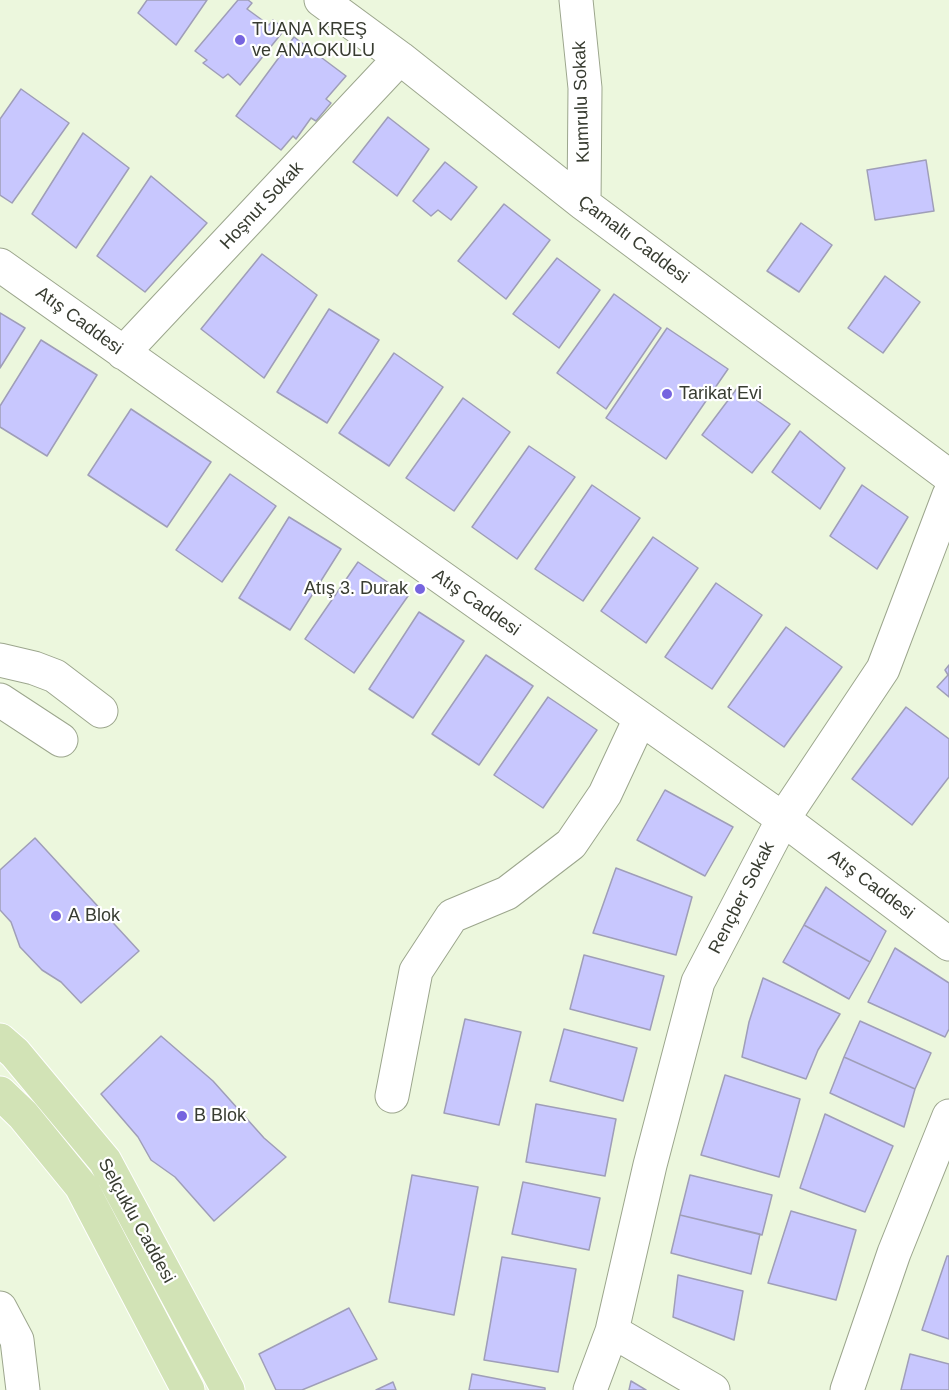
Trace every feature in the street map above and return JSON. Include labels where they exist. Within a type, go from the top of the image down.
[{"type":"main road","name":"Selçuklu Caddesi","points":[[0,1040],[15,1053],[105,1161],[228,1390]]},
{"type":"main road","name":"Selçuklu Caddesi","points":[[0,1093],[23,1115],[81,1185],[188,1390]]},
{"type":"street","name":"Çamaltı Caddesi","points":[[321,0],[400,58],[584,204],[949,476]]},
{"type":"street","name":"Kumrulu Sokak","points":[[576,0],[585,88],[584,204]]},
{"type":"street","name":"Hoşnut Sokak","points":[[123,353],[400,58]]},
{"type":"street","name":"Atış Caddesi","points":[[0,264],[783,819],[949,944]]},
{"type":"street","name":"Rençber Sokak","points":[[590,1390],[612,1331],[650,1165],[698,982],[783,819],[882,669],[949,495]]},
{"type":"street","points":[[0,660],[34,668],[55,676],[100,711]]},
{"type":"street","points":[[0,700],[61,740]]},
{"type":"street","points":[[392,1096],[416,971],[446,925],[452,916],[507,893],[571,844],[605,794],[640,719]]},
{"type":"street","points":[[848,1390],[894,1253],[949,1116]]},
{"type":"street","points":[[0,1308],[17,1340],[23,1390]]},
{"type":"street","points":[[612,1331],[713,1390]]},
{"type":"building","points":[[147,0],[207,0],[176,45],[138,13]]},
{"type":"building","name":"TUANA KREŞ ve ANAOKULU","points":[[238,0],[248,0],[252,3],[247,9],[269,25],[273,20],[285,29],[240,85],[228,74],[223,78],[203,63],[207,60],[195,51]]},
{"type":"building","points":[[294,37],[346,76],[326,99],[331,103],[316,121],[311,118],[296,139],[293,136],[281,150],[236,116]]},
{"type":"building","points":[[21,89],[69,123],[12,203],[0,195],[0,119]]},
{"type":"building","points":[[388,117],[429,149],[397,196],[353,162]]},
{"type":"building","points":[[83,133],[129,168],[76,248],[32,214]]},
{"type":"building","points":[[926,160],[934,211],[875,220],[867,170]]},
{"type":"building","points":[[445,162],[477,187],[451,220],[438,210],[431,216],[413,201]]},
{"type":"building","points":[[151,176],[207,223],[145,292],[97,256]]},
{"type":"building","points":[[504,204],[550,240],[506,299],[458,261]]},
{"type":"building","points":[[801,223],[832,245],[799,292],[767,271]]},
{"type":"building","points":[[262,254],[317,295],[264,378],[201,329]]},
{"type":"building","points":[[557,258],[600,290],[559,348],[513,314]]},
{"type":"building","points":[[885,276],[920,302],[883,353],[848,328]]},
{"type":"building","points":[[614,294],[661,328],[606,409],[557,373]]},
{"type":"building","points":[[329,309],[379,340],[327,423],[277,392]]},
{"type":"building","points":[[0,313],[25,328],[0,368]]},
{"type":"building","name":"Tarikat Evi","points":[[667,328],[728,369],[666,459],[606,418]]},
{"type":"building","points":[[41,340],[97,375],[47,456],[0,427],[0,406]]},
{"type":"building","points":[[394,353],[443,387],[389,466],[339,433]]},
{"type":"building","points":[[738,387],[790,424],[752,473],[702,435]]},
{"type":"building","points":[[463,398],[510,432],[454,511],[406,478]]},
{"type":"building","points":[[131,409],[211,462],[167,527],[88,475]]},
{"type":"building","points":[[800,431],[845,468],[820,509],[772,472]]},
{"type":"building","points":[[529,446],[575,477],[517,559],[472,527]]},
{"type":"building","points":[[230,474],[276,506],[222,582],[176,550]]},
{"type":"building","points":[[592,485],[640,518],[583,601],[535,569]]},
{"type":"building","points":[[862,485],[908,517],[877,569],[830,536]]},
{"type":"building","points":[[289,517],[341,549],[290,630],[239,598]]},
{"type":"building","points":[[653,537],[698,568],[646,643],[601,611]]},
{"type":"building","points":[[358,562],[408,596],[354,673],[305,639]]},
{"type":"building","points":[[716,583],[762,615],[712,689],[665,657]]},
{"type":"building","points":[[419,612],[464,641],[413,718],[369,689]]},
{"type":"building","points":[[786,627],[842,667],[784,747],[728,707]]},
{"type":"building","points":[[486,655],[533,686],[479,765],[432,734]]},
{"type":"building","points":[[949,665],[949,697],[937,687],[948,675],[945,670]]},
{"type":"building","points":[[548,697],[597,730],[543,808],[494,775]]},
{"type":"building","points":[[906,707],[949,739],[949,777],[912,825],[852,779]]},
{"type":"building","points":[[665,790],[733,827],[705,876],[637,840]]},
{"type":"building","name":"A Blok","points":[[35,838],[139,951],[81,1003],[61,982],[42,970],[20,947],[11,922],[0,910],[0,870]]},
{"type":"building","points":[[616,868],[692,897],[676,955],[593,933]]},
{"type":"building","points":[[826,887],[886,931],[870,962],[804,925]]},
{"type":"building","points":[[804,925],[870,962],[849,999],[783,962]]},
{"type":"building","points":[[895,948],[949,983],[949,1029],[945,1037],[868,1002]]},
{"type":"building","points":[[584,955],[664,976],[650,1030],[570,1009]]},
{"type":"building","points":[[763,978],[840,1014],[818,1050],[806,1079],[742,1057],[749,1022]]},
{"type":"building","points":[[465,1019],[521,1032],[499,1125],[444,1113]]},
{"type":"building","points":[[860,1021],[931,1053],[915,1089],[844,1057]]},
{"type":"building","points":[[564,1029],[637,1048],[623,1101],[550,1081]]},
{"type":"building","name":"B Blok","points":[[161,1036],[213,1081],[264,1138],[286,1157],[214,1221],[175,1177],[151,1160],[138,1137],[101,1094]]},
{"type":"building","points":[[844,1057],[915,1089],[904,1127],[830,1093]]},
{"type":"building","points":[[725,1075],[800,1099],[779,1177],[701,1155]]},
{"type":"building","points":[[536,1104],[616,1119],[605,1176],[526,1162]]},
{"type":"building","points":[[825,1114],[893,1146],[865,1212],[800,1188]]},
{"type":"building","points":[[412,1175],[478,1187],[454,1315],[389,1302]]},
{"type":"building","points":[[690,1175],[772,1195],[762,1235],[680,1215]]},
{"type":"building","points":[[523,1182],[600,1198],[589,1250],[512,1234]]},
{"type":"building","points":[[791,1211],[856,1230],[836,1300],[768,1283]]},
{"type":"building","points":[[680,1215],[760,1234],[751,1274],[671,1253]]},
{"type":"building","points":[[947,1256],[949,1256],[949,1339],[922,1330]]},
{"type":"building","points":[[502,1257],[576,1269],[558,1372],[484,1360]]},
{"type":"building","points":[[678,1275],[743,1291],[734,1340],[673,1317]]},
{"type":"building","points":[[349,1308],[377,1359],[302,1390],[276,1390],[259,1354]]},
{"type":"building","points":[[910,1354],[949,1364],[949,1390],[901,1390]]},
{"type":"building","points":[[472,1374],[545,1388],[545,1390],[469,1390]]},
{"type":"building","points":[[631,1381],[646,1390],[629,1390]]},
{"type":"building","points":[[393,1382],[396,1390],[376,1390]]},
{"type":"place","name":"TUANA KREŞ ve ANAOKULU","points":[[240,40]]},
{"type":"place","name":"Tarikat Evi","points":[[667,394]]},
{"type":"place","name":"Atış 3. Durak","points":[[420,589]]},
{"type":"place","name":"A Blok","points":[[56,916]]},
{"type":"place","name":"B Blok","points":[[182,1116]]}]
